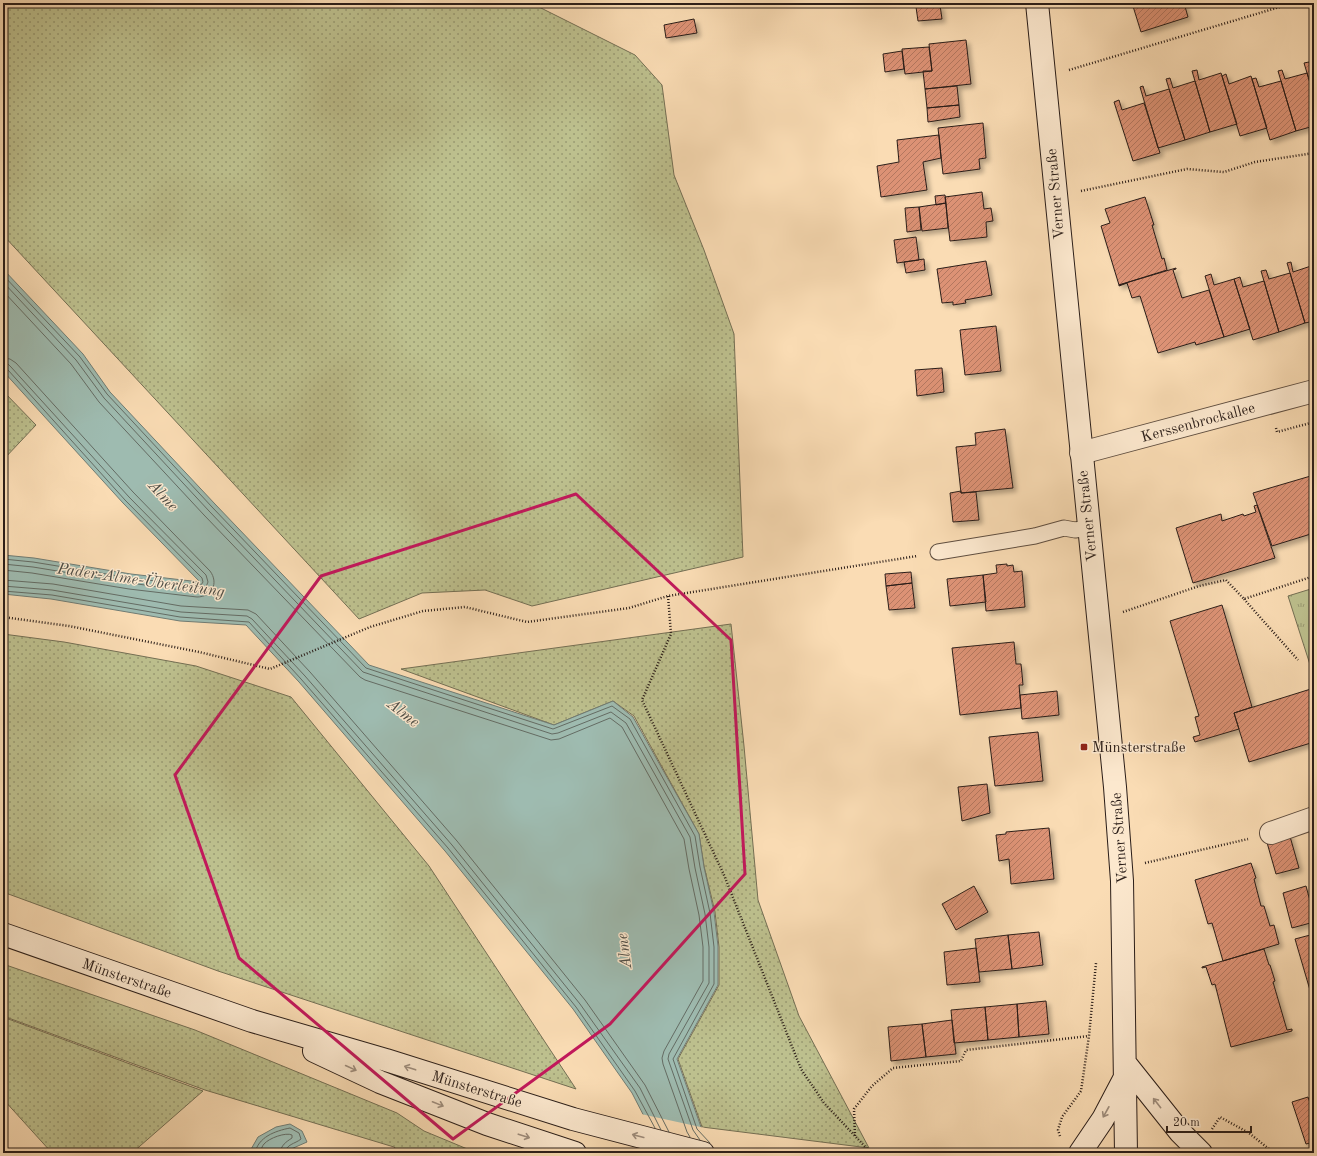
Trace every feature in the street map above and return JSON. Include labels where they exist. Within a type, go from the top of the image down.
[{"type":"main road","name":"Verner Straße","points":[[1037,3],[1097,620],[1115,787],[1122,881],[1126,1153]]},
{"type":"main road","name":"Kerssenbrockallee","points":[[1081,453],[1314,391]]},
{"type":"main road","points":[[1271,833],[1314,818]]},
{"type":"main road","name":"Münsterstraße","points":[[3,934],[252,1021],[386,1060],[573,1119],[703,1153]]},
{"type":"main road","name":"Münsterstraße","points":[[252,1021],[380,1082],[487,1124],[575,1153]]},
{"type":"main road","points":[[1080,1153],[1102,1119],[1125,1070],[1199,1152]]},
{"type":"lane","points":[[938,552],[1035,536],[1064,528],[1075,530],[1089,528]]},
{"type":"path","points":[[1044,77],[1293,3]]},
{"type":"path","points":[[1055,197],[1187,169],[1224,172],[1254,162],[1314,153]]},
{"type":"path","points":[[1311,540],[1314,549]]},
{"type":"path","points":[[3,617],[69,626],[199,652],[270,669],[370,627],[423,611],[465,607],[527,622],[629,608],[668,596],[938,552]]},
{"type":"path","points":[[1244,599],[1314,576]]},
{"type":"path","points":[[1097,620],[1199,586],[1226,580],[1298,660]]},
{"type":"path","points":[[668,596],[671,634],[642,700],[724,875],[801,1069],[824,1103],[871,1153]]},
{"type":"path","points":[[1140,864],[1271,833]]},
{"type":"path","points":[[1060,1137],[1058,1130],[1062,1117],[1081,1091],[1089,1036],[1096,958]]},
{"type":"path","points":[[855,1136],[854,1109],[872,1086],[894,1068],[961,1061],[966,1050],[1089,1036]]},
{"type":"path","points":[[1199,1152],[1220,1117],[1249,1133],[1272,1153],[1274,1153]]},
{"type":"highlighted area","points":[[576,494],[731,640],[745,874],[610,1024],[453,1139],[239,958],[175,775],[321,576]]},
{"type":"green space","points":[[3,3],[531,3],[635,55],[662,85],[674,175],[704,250],[734,334],[743,557],[532,606],[485,590],[422,593],[359,619],[3,235]]},
{"type":"green space","points":[[3,391],[36,425],[3,460]]},
{"type":"green space","points":[[1314,588],[1314,674],[1313,674],[1288,596]]},
{"type":"green space","points":[[731,624],[758,900],[799,1016],[869,1148],[702,1127],[678,1059],[719,985],[719,947],[715,912],[704,866],[699,834],[634,716],[613,701],[554,725],[401,669]]},
{"type":"green space","points":[[3,634],[64,642],[196,666],[291,697],[429,866],[576,1089],[218,971],[3,892]]},
{"type":"green space","points":[[3,964],[195,1030],[397,1113],[424,1131],[477,1153],[401,1153],[394,1147],[205,1090],[3,1016]]},
{"type":"green space","points":[[3,1017],[203,1091],[132,1153],[52,1153],[3,1099]]},
{"type":"water","points":[[3,269],[83,354],[110,392],[369,665],[554,725],[613,701],[633,717],[699,834],[704,867],[714,912],[718,946],[718,985],[677,1059],[701,1127],[723,1153],[663,1153],[632,1093],[573,1009],[445,851],[299,682],[246,625],[180,621],[51,599],[3,594],[3,555],[34,558],[131,574],[200,582],[123,503],[3,371]]},
{"type":"water","points":[[290,1124],[302,1131],[307,1142],[291,1149],[288,1153],[252,1153],[250,1151],[258,1137],[276,1127]]},
{"type":"pier","points":[[641,1114],[705,1128],[725,1153],[661,1153]]},
{"type":"building","points":[[1132,3],[1184,3],[1188,17],[1141,32]]},
{"type":"building","points":[[940,5],[942,19],[918,21],[916,7]]},
{"type":"building","points":[[694,19],[697,33],[666,38],[664,25]]},
{"type":"building","points":[[966,40],[971,84],[925,89],[923,71],[932,71],[929,44]]},
{"type":"building","points":[[929,47],[932,71],[905,74],[902,49]]},
{"type":"building","points":[[902,51],[904,69],[885,72],[883,54]]},
{"type":"building","points":[[1309,62],[1312,72],[1314,71],[1314,96],[1304,63]]},
{"type":"building","points":[[1197,70],[1199,80],[1221,73],[1237,124],[1210,132],[1192,71]]},
{"type":"building","points":[[1282,70],[1285,79],[1307,73],[1314,96],[1314,126],[1296,131],[1278,71]]},
{"type":"building","points":[[1226,74],[1229,84],[1251,76],[1267,128],[1240,136],[1222,76]]},
{"type":"building","points":[[1170,78],[1173,88],[1195,81],[1210,132],[1185,140],[1166,79]]},
{"type":"building","points":[[1256,78],[1259,87],[1281,81],[1296,131],[1270,140],[1252,79]]},
{"type":"building","points":[[957,86],[959,105],[927,108],[925,89]]},
{"type":"building","points":[[1143,86],[1146,96],[1169,89],[1185,140],[1158,148],[1140,87]]},
{"type":"building","points":[[1119,100],[1122,110],[1144,103],[1160,153],[1133,161],[1114,102]]},
{"type":"building","points":[[959,105],[960,117],[928,122],[927,108]]},
{"type":"building","points":[[983,123],[986,158],[979,159],[980,169],[943,174],[938,128]]},
{"type":"building","points":[[939,135],[941,158],[923,162],[927,190],[881,197],[877,166],[899,162],[897,140]]},
{"type":"building","points":[[982,192],[984,209],[991,208],[993,221],[986,222],[987,237],[950,241],[945,197]]},
{"type":"building","points":[[945,195],[946,203],[936,205],[935,196]]},
{"type":"building","points":[[1145,197],[1154,225],[1152,225],[1162,259],[1164,258],[1167,270],[1119,285],[1101,226],[1110,223],[1105,209]]},
{"type":"building","points":[[946,203],[948,228],[922,231],[919,207]]},
{"type":"building","points":[[919,207],[921,230],[907,232],[905,208]]},
{"type":"building","points":[[916,237],[919,260],[897,263],[894,240]]},
{"type":"building","points":[[1314,244],[1314,258],[1310,245]]},
{"type":"building","points":[[924,259],[925,270],[906,273],[904,262]]},
{"type":"building","points":[[986,261],[992,295],[965,300],[966,303],[953,305],[953,302],[942,303],[937,269]]},
{"type":"building","points":[[1291,262],[1293,272],[1314,265],[1314,321],[1305,323],[1287,263]]},
{"type":"building","points":[[1176,268],[1173,270],[1182,298],[1209,290],[1224,337],[1196,345],[1195,342],[1158,353],[1140,296],[1132,298],[1127,283],[1119,285]]},
{"type":"building","points":[[1266,270],[1269,279],[1290,273],[1305,323],[1279,332],[1261,271]]},
{"type":"building","points":[[1211,274],[1214,285],[1234,279],[1250,329],[1224,337],[1205,276]]},
{"type":"building","points":[[1240,277],[1243,287],[1264,281],[1279,332],[1253,340],[1234,279]]},
{"type":"building","points":[[996,326],[1001,371],[965,375],[960,330]]},
{"type":"building","points":[[942,368],[944,392],[917,396],[915,370]]},
{"type":"building","points":[[1005,429],[1013,488],[961,493],[956,447],[976,445],[975,433]]},
{"type":"building","points":[[1314,475],[1314,533],[1272,546],[1253,493]]},
{"type":"building","points":[[961,491],[961,493],[976,492],[979,520],[953,522],[950,493]]},
{"type":"building","points":[[1257,505],[1275,558],[1193,583],[1176,528],[1221,514],[1222,521],[1243,514],[1244,516],[1256,512],[1254,506]]},
{"type":"building","points":[[1007,564],[1007,566],[1013,565],[1014,572],[1022,571],[1025,607],[986,611],[983,575],[997,573],[996,565]]},
{"type":"building","points":[[911,572],[912,583],[886,586],[885,574]]},
{"type":"building","points":[[983,575],[986,602],[950,606],[947,579]]},
{"type":"building","points":[[912,583],[915,608],[889,610],[886,586]]},
{"type":"building","points":[[1222,605],[1252,707],[1234,713],[1239,729],[1195,742],[1193,737],[1200,735],[1195,717],[1199,716],[1170,621]]},
{"type":"building","points":[[1014,642],[1016,664],[1021,664],[1023,685],[1019,685],[1021,708],[960,715],[952,648]]},
{"type":"building","points":[[1314,688],[1314,742],[1249,762],[1234,713]]},
{"type":"building","points":[[1057,691],[1059,715],[1022,719],[1020,695]]},
{"type":"building","points":[[1038,732],[1043,781],[995,786],[989,737]]},
{"type":"building","points":[[987,784],[990,813],[962,821],[958,787]]},
{"type":"building","points":[[1049,828],[1054,879],[1011,884],[1009,859],[999,861],[996,835],[1006,834],[1006,832]]},
{"type":"building","points":[[1289,833],[1299,868],[1276,874],[1266,839]]},
{"type":"building","points":[[1251,863],[1256,878],[1254,879],[1261,906],[1264,906],[1270,926],[1274,925],[1279,944],[1223,961],[1212,923],[1208,924],[1195,880]]},
{"type":"building","points":[[974,886],[988,912],[956,930],[942,904]]},
{"type":"building","points":[[1306,886],[1314,916],[1314,922],[1292,928],[1283,893]]},
{"type":"building","points":[[1039,932],[1043,965],[1012,969],[1008,935]]},
{"type":"building","points":[[1314,934],[1314,997],[1312,997],[1295,939]]},
{"type":"building","points":[[1008,935],[1012,969],[979,972],[975,939]]},
{"type":"building","points":[[976,948],[980,982],[947,985],[944,952]]},
{"type":"building","points":[[1264,949],[1275,981],[1273,982],[1287,1030],[1292,1029],[1292,1031],[1231,1047],[1215,984],[1212,985],[1206,967],[1202,967]]},
{"type":"building","points":[[1046,1001],[1049,1034],[1019,1037],[1017,1004]]},
{"type":"building","points":[[1017,1004],[1019,1037],[988,1040],[985,1007]]},
{"type":"building","points":[[985,1007],[988,1040],[954,1043],[951,1010]]},
{"type":"building","points":[[952,1020],[956,1054],[926,1057],[922,1024]]},
{"type":"building","points":[[922,1024],[926,1057],[891,1061],[888,1027]]},
{"type":"building","points":[[1308,1097],[1310,1103],[1314,1102],[1314,1142],[1306,1144],[1292,1102]]},
{"type":"place","name":"Münsterstraße","points":[[1084,747]]},
{"type":"water label","name":"Alme","points":[[164,495]]},
{"type":"water label","name":"Pader-Alme-Überleitung","points":[[141,579]]},
{"type":"water label","name":"Alme","points":[[404,712]]},
{"type":"water label","name":"Alme","points":[[623,951]]}]
